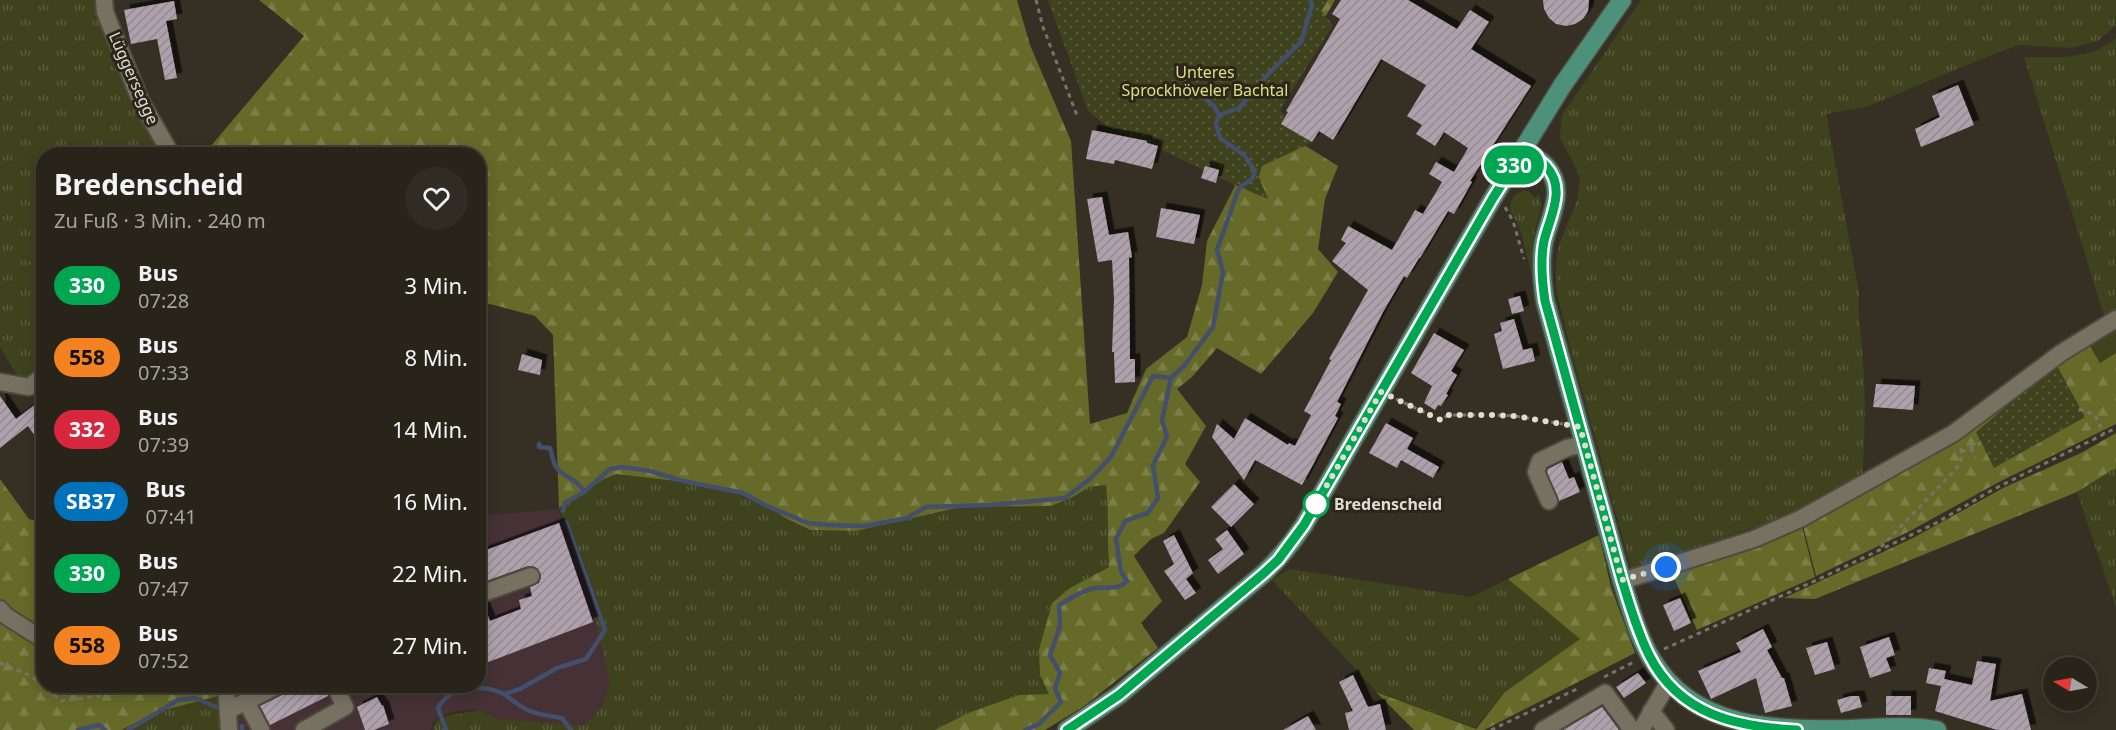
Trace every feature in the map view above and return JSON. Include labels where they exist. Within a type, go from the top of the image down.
[{"type":"main road","points":[[1067,730],[1119,695],[1278,560],[1304,525],[1493,198],[1562,86],[1622,0]]},
{"type":"main road","points":[[1524,149],[1546,167],[1554,179],[1557,194],[1555,208],[1544,243],[1542,281],[1545,301],[1634,620],[1649,655],[1668,683],[1708,713],[1744,728],[1937,730]]},
{"type":"street","name":"Lüggersegge","points":[[104,0],[105,12],[140,100],[167,147]]},
{"type":"street","points":[[1622,580],[1754,539],[1800,519],[1953,433],[2061,353],[2116,319]]},
{"type":"street","points":[[0,382],[29,387],[36,381]]},
{"type":"street","points":[[1549,501],[1536,472],[1540,461],[1567,448],[1582,435]]},
{"type":"street","points":[[486,592],[531,576]]},
{"type":"street","points":[[0,609],[6,616],[36,635]]},
{"type":"street","points":[[1641,730],[1668,683]]},
{"type":"street","points":[[227,693],[229,730]]},
{"type":"street","points":[[229,710],[263,693]]},
{"type":"street","points":[[304,730],[345,707],[338,693]]},
{"type":"street","points":[[1544,730],[1605,693],[1632,730]]},
{"type":"street","points":[[246,701],[261,730]]},
{"type":"street","points":[[1651,711],[1666,730]]},
{"type":"path","points":[[1036,0],[1043,27],[1078,118]]},
{"type":"path","points":[[1493,198],[1505,207],[1514,222],[1526,264]]},
{"type":"path","points":[[1381,392],[1441,420],[1448,415],[1515,416],[1582,435]]},
{"type":"path","points":[[2079,409],[2095,415],[2104,434]]},
{"type":"path","points":[[1596,681],[1936,523],[1994,489],[2116,428]]},
{"type":"path","points":[[1877,551],[1952,474],[1961,460],[1961,445],[1953,433]]},
{"type":"path","points":[[1961,452],[1983,442]]},
{"type":"path","points":[[1971,448],[1975,457]]},
{"type":"path","points":[[0,663],[36,680]]},
{"type":"path","points":[[1491,730],[1585,686]]},
{"type":"path","points":[[52,693],[62,701],[122,693]]},
{"type":"shaded area","points":[[558,509],[592,598],[610,685],[607,697],[585,725],[498,719],[482,710],[461,710],[433,721],[431,730],[232,730],[229,693],[486,693],[486,515]]},
{"type":"green space","points":[[0,0],[101,0],[164,147],[36,147],[36,372],[22,383],[0,347]]},
{"type":"green space","points":[[259,0],[1017,0],[1030,45],[1071,141],[1090,424],[1127,413],[1146,369],[1187,337],[1202,285],[1207,241],[1235,186],[1218,166],[1295,0],[1335,0],[1265,121],[1338,166],[1325,199],[1318,249],[1338,272],[1313,313],[1261,374],[1217,348],[1192,377],[1177,389],[1206,426],[1185,464],[1200,482],[1164,533],[1151,539],[1134,556],[1162,601],[1141,623],[1158,648],[1084,706],[1045,730],[935,730],[968,713],[1019,695],[1049,694],[1040,675],[1039,650],[1052,603],[1070,588],[1109,567],[1106,485],[1089,487],[1051,506],[961,507],[856,531],[810,530],[785,518],[765,503],[749,495],[719,486],[616,474],[604,479],[559,508],[553,335],[535,316],[486,304],[486,147],[210,147],[304,36]]},
{"type":"green space","name":"Unteres Sprockhöveler Bachtal","points":[[1048,0],[1328,0],[1321,11],[1333,25],[1280,110],[1311,143],[1262,166],[1259,177],[1268,199],[1106,126],[1088,111]]},
{"type":"green space","points":[[1641,0],[2116,0],[2116,25],[2098,41],[2071,48],[2020,45],[1866,107],[1826,114],[1859,292],[1865,405],[1862,478],[1798,513],[1631,569],[1569,343],[1556,288],[1556,261],[1560,242],[1577,201],[1580,182],[1577,170],[1560,138],[1562,115]]},
{"type":"green space","points":[[2116,38],[2116,313],[2105,319],[2024,57],[2084,54],[2095,51]]},
{"type":"green space","points":[[1525,190],[1535,198],[1539,194],[1541,200],[1533,241],[1532,275],[1520,230],[1510,208],[1513,198]]},
{"type":"green space","points":[[2116,322],[2116,424],[1999,482],[1910,531],[1816,576],[1802,522]]},
{"type":"green space","points":[[2116,323],[2116,353],[2100,363],[2087,341]]},
{"type":"green space","points":[[2056,364],[2085,417],[1994,468],[1976,432]]},
{"type":"green space","points":[[2116,433],[2116,469],[2077,492],[1815,599],[1784,598],[1913,538],[2005,487],[2081,453]]},
{"type":"green space","points":[[2116,469],[2116,608],[2077,492]]},
{"type":"green space","points":[[616,474],[667,478],[719,486],[749,495],[809,530],[857,531],[961,507],[1050,506],[1089,487],[1106,485],[1109,567],[1070,588],[1050,694],[1019,695],[968,713],[935,730],[433,730],[436,722],[447,716],[480,710],[498,719],[584,725],[600,707],[610,685],[591,598],[559,509],[604,479]]},
{"type":"green space","points":[[0,479],[29,519],[36,521],[36,693],[222,693],[222,695],[161,711],[121,730],[0,730]]},
{"type":"green space","points":[[1801,523],[1815,577],[1697,630],[1671,571]]},
{"type":"green space","points":[[1599,535],[1611,587],[1635,653],[1484,730],[1414,730],[1376,692],[1476,729],[1505,692],[1580,639],[1508,579]]},
{"type":"green space","points":[[1290,569],[1471,597],[1508,579],[1581,639],[1505,692],[1475,728],[1377,692],[1272,580]]},
{"type":"green space","points":[[223,694],[225,730],[122,730],[162,711]]},
{"type":"building","points":[[1341,0],[1408,0],[1457,29],[1470,10],[1489,22],[1471,49],[1531,86],[1470,181],[1472,182],[1454,214],[1448,211],[1420,258],[1407,278],[1404,276],[1383,312],[1337,402],[1341,404],[1335,416],[1338,418],[1302,485],[1255,460],[1244,480],[1212,437],[1217,424],[1234,439],[1245,418],[1288,445],[1289,443],[1295,446],[1311,415],[1304,411],[1331,360],[1329,359],[1368,290],[1332,261],[1346,243],[1341,240],[1348,226],[1392,250],[1415,210],[1423,214],[1442,182],[1429,174],[1436,162],[1454,172],[1468,148],[1444,132],[1435,146],[1416,134],[1422,125],[1407,116],[1426,85],[1381,59],[1333,140],[1319,131],[1312,142],[1281,124],[1288,112],[1286,111],[1340,19],[1332,14]]},
{"type":"building","points":[[1543,0],[1589,0],[1588,11],[1583,19],[1575,24],[1566,26],[1556,24],[1544,9]]},
{"type":"building","points":[[174,1],[177,19],[166,21],[177,78],[165,80],[157,39],[131,44],[124,10]]},
{"type":"building","points":[[1958,85],[1974,125],[1921,147],[1915,129],[1940,117],[1932,96]]},
{"type":"building","points":[[1092,130],[1147,141],[1147,143],[1158,146],[1152,169],[1115,160],[1114,164],[1086,159]]},
{"type":"building","points":[[1205,166],[1219,170],[1216,183],[1201,178]]},
{"type":"building","points":[[1102,197],[1109,235],[1128,232],[1132,257],[1129,258],[1130,359],[1135,359],[1135,382],[1115,383],[1114,352],[1112,352],[1114,299],[1112,260],[1098,262],[1087,199]]},
{"type":"building","points":[[1161,208],[1200,215],[1194,244],[1156,237]]},
{"type":"building","points":[[1520,296],[1524,311],[1512,314],[1508,299]]},
{"type":"building","points":[[1514,319],[1523,350],[1532,348],[1535,361],[1503,369],[1494,334],[1502,331],[1500,323]]},
{"type":"building","points":[[1434,333],[1464,350],[1451,371],[1457,375],[1446,394],[1448,395],[1441,406],[1438,405],[1435,410],[1424,403],[1432,386],[1411,373]]},
{"type":"building","points":[[522,354],[542,360],[540,375],[518,370]]},
{"type":"building","points":[[1876,384],[1915,386],[1913,410],[1873,407]]},
{"type":"building","points":[[0,396],[16,419],[36,404],[36,435],[28,426],[0,448]]},
{"type":"building","points":[[1386,423],[1413,438],[1407,449],[1439,467],[1433,478],[1401,460],[1397,468],[1369,453]]},
{"type":"building","points":[[1562,462],[1569,479],[1574,477],[1580,492],[1559,501],[1547,472],[1548,469]]},
{"type":"building","points":[[1234,484],[1254,504],[1231,527],[1211,507]]},
{"type":"building","points":[[559,523],[593,622],[486,663],[486,611],[490,621],[521,609],[519,600],[532,596],[530,587],[539,583],[541,577],[537,568],[528,566],[486,581],[486,550]]},
{"type":"building","points":[[1227,530],[1244,554],[1218,574],[1208,560],[1223,549],[1215,539]]},
{"type":"building","points":[[1174,535],[1193,573],[1186,579],[1196,593],[1185,600],[1164,571],[1174,564],[1163,541]]},
{"type":"building","points":[[1680,598],[1691,623],[1674,631],[1663,605]]},
{"type":"building","points":[[1763,629],[1772,647],[1767,650],[1784,678],[1792,706],[1765,713],[1756,678],[1711,699],[1698,671],[1741,652],[1736,643]]},
{"type":"building","points":[[1889,637],[1895,655],[1886,658],[1891,671],[1870,678],[1860,647]]},
{"type":"building","points":[[1827,642],[1835,669],[1815,675],[1806,648]]},
{"type":"building","points":[[1977,661],[1996,664],[1990,701],[2022,694],[2031,730],[1997,730],[1935,711],[1941,686],[1926,683],[1929,668],[1946,671],[1944,679],[1972,685]]},
{"type":"building","points":[[1638,673],[1646,683],[1624,698],[1616,687]]},
{"type":"building","points":[[1353,675],[1368,707],[1380,704],[1386,730],[1349,730],[1345,713],[1353,711],[1339,682]]},
{"type":"building","points":[[283,693],[327,693],[328,696],[270,725],[260,706]]},
{"type":"building","points":[[1859,696],[1862,707],[1841,713],[1837,700]]},
{"type":"building","points":[[1886,696],[1911,696],[1911,715],[1886,715]]},
{"type":"building","points":[[377,697],[383,705],[389,724],[374,730],[365,730],[357,707]]},
{"type":"building","points":[[1602,707],[1619,730],[1563,730]]},
{"type":"building","points":[[1308,716],[1316,730],[1283,730]]},
{"type":"waterway","points":[[1025,730],[1039,724],[1061,702],[1055,689],[1060,673],[1050,655],[1060,626],[1059,605],[1085,591],[1116,587],[1127,581],[1121,571],[1116,539],[1125,521],[1148,513],[1158,498],[1153,465],[1167,437],[1162,420],[1171,378],[1184,366],[1213,327],[1223,272],[1217,250],[1239,188],[1252,179],[1255,171],[1244,155],[1220,138],[1216,124],[1219,115],[1239,108],[1271,71],[1301,42],[1312,5],[1310,0]]},
{"type":"waterway","points":[[1202,96],[1214,106],[1219,115]]},
{"type":"waterway","points":[[563,511],[565,503],[584,492],[610,469],[623,467],[650,471],[683,481],[743,493],[808,523],[827,525],[865,526],[907,518],[926,507],[991,505],[1065,498],[1090,479],[1111,457],[1153,376],[1171,378]]},
{"type":"waterway","points":[[539,444],[539,447],[550,448],[556,467],[578,484],[584,492]]},
{"type":"waterway","points":[[504,694],[520,689],[557,668],[586,659],[605,630],[566,522]]},
{"type":"waterway","points":[[486,688],[502,693],[522,707],[534,712],[562,718],[571,730]]},
{"type":"waterway","points":[[446,730],[438,708],[454,693]]},
{"type":"waterway","points":[[128,730],[178,700],[195,698],[219,708]]},
{"type":"waterway","points":[[78,730],[99,725],[105,730]]},
{"type":"bus line","name":"330","points":[[1067,730],[1119,695],[1263,574],[1293,541],[1493,198],[1524,149],[1546,167],[1554,179],[1557,194],[1555,208],[1547,231],[1542,258],[1545,301],[1622,580],[1634,620],[1649,655],[1668,683],[1708,713],[1744,725],[1797,730]]},
{"type":"place","name":"Bredenscheid","points":[[1316,504]]},
{"type":"route","points":[[1316,504],[1381,392],[1441,420],[1448,415],[1515,416],[1580,427],[1622,580],[1666,567]]}]
